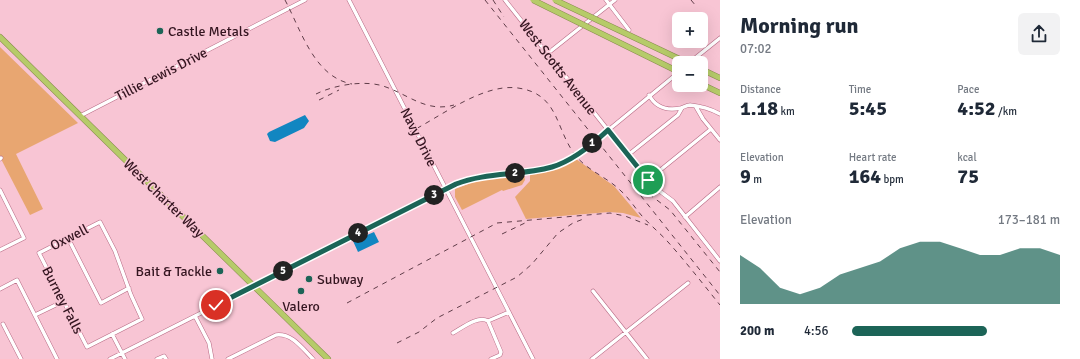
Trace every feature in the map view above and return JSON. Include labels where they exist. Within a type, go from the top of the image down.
[{"type":"highway","points":[[534,0],[672,69]]},
{"type":"highway","points":[[555,0],[673,56]]},
{"type":"highway","name":"West Charter Way","points":[[0,37],[328,359]]},
{"type":"highway","points":[[708,72],[720,78]]},
{"type":"highway","points":[[708,87],[720,93]]},
{"type":"street","name":"Tillie Lewis Drive","points":[[80,116],[306,0]]},
{"type":"street","name":"Navy Drive","points":[[349,0],[533,359]]},
{"type":"street","name":"West Scotts Avenue","points":[[505,0],[648,180],[657,189],[670,198],[719,258]]},
{"type":"street","points":[[606,0],[629,30]]},
{"type":"street","points":[[547,54],[614,0]]},
{"type":"street","points":[[697,56],[720,38]]},
{"type":"street","points":[[110,359],[446,188],[477,178],[527,172],[553,167],[576,155],[672,77]]},
{"type":"street","points":[[649,95],[654,103],[662,108],[682,108],[688,105],[710,109],[720,114]]},
{"type":"street","points":[[696,107],[720,140]]},
{"type":"street","points":[[628,155],[678,115],[682,108]]},
{"type":"street","points":[[648,180],[711,129]]},
{"type":"street","points":[[685,217],[720,187]]},
{"type":"street","points":[[0,250],[24,238],[1,193]]},
{"type":"street","name":"Oxwell","points":[[39,253],[100,222],[116,255],[129,288]]},
{"type":"street","points":[[68,238],[101,303],[129,288],[142,318],[112,334],[125,359]]},
{"type":"street","name":"Burney Falls","points":[[39,253],[87,347],[112,334]]},
{"type":"street","points":[[0,289],[17,280],[57,359]]},
{"type":"street","points":[[592,359],[688,284]]},
{"type":"street","points":[[593,291],[648,359]]},
{"type":"street","points":[[35,315],[64,301]]},
{"type":"street","points":[[453,333],[478,320],[484,319],[488,321],[509,312]]},
{"type":"street","points":[[196,316],[207,338],[212,359]]},
{"type":"street","points":[[488,321],[501,352],[500,355],[491,359]]},
{"type":"street","points":[[3,324],[21,359]]},
{"type":"street","points":[[228,359],[276,335],[282,334],[292,338],[313,359]]},
{"type":"street","points":[[157,359],[165,357]]},
{"type":"shaded area","points":[[0,47],[78,123],[16,154],[43,209],[30,215],[0,157]]},
{"type":"shaded area","points":[[576,159],[614,186],[641,218],[623,213],[609,212],[526,219],[515,197],[530,181],[530,173],[554,169],[566,165]]},
{"type":"shaded area","points":[[524,174],[525,180],[522,185],[503,191],[502,190],[462,210],[455,197],[455,189],[479,180]]},
{"type":"water","points":[[305,115],[309,121],[304,128],[275,142],[270,141],[267,134],[269,132]]},
{"type":"water","points":[[374,232],[379,242],[358,252],[353,241]]},
{"type":"railway","points":[[285,0],[303,38],[318,62],[339,80],[352,84]]},
{"type":"railway","points":[[485,0],[719,294]]},
{"type":"railway","points":[[493,0],[504,17]]},
{"type":"railway","points":[[691,0],[696,6]]},
{"type":"railway","points":[[316,94],[331,88],[349,84],[367,83],[392,89],[426,105],[435,107],[454,105]]},
{"type":"railway","points":[[408,133],[461,103],[490,91],[504,88],[518,88],[532,92],[542,98],[549,105],[555,114],[569,146],[576,156],[586,166],[616,186],[624,194],[642,216],[675,250],[720,305]]},
{"type":"railway","points":[[319,100],[339,90]]},
{"type":"railway","points":[[641,188],[670,210],[720,272]]},
{"type":"railway","points":[[347,303],[497,223],[610,213],[625,216],[648,225]]},
{"type":"railway","points":[[397,343],[419,332],[437,318],[517,277],[532,264],[558,233],[573,223],[586,218]]},
{"type":"railway","points":[[502,234],[527,222]]},
{"type":"place","name":"Castle Metals","points":[[160,31]]},
{"type":"place","name":"Bait & Tackle","points":[[220,271]]},
{"type":"place","name":"Subway","points":[[309,279]]},
{"type":"place","name":"Valero","points":[[301,291]]},
{"type":"route","points":[[216,305],[446,188],[465,180],[541,170],[553,167],[576,155],[608,130],[648,180]]}]
